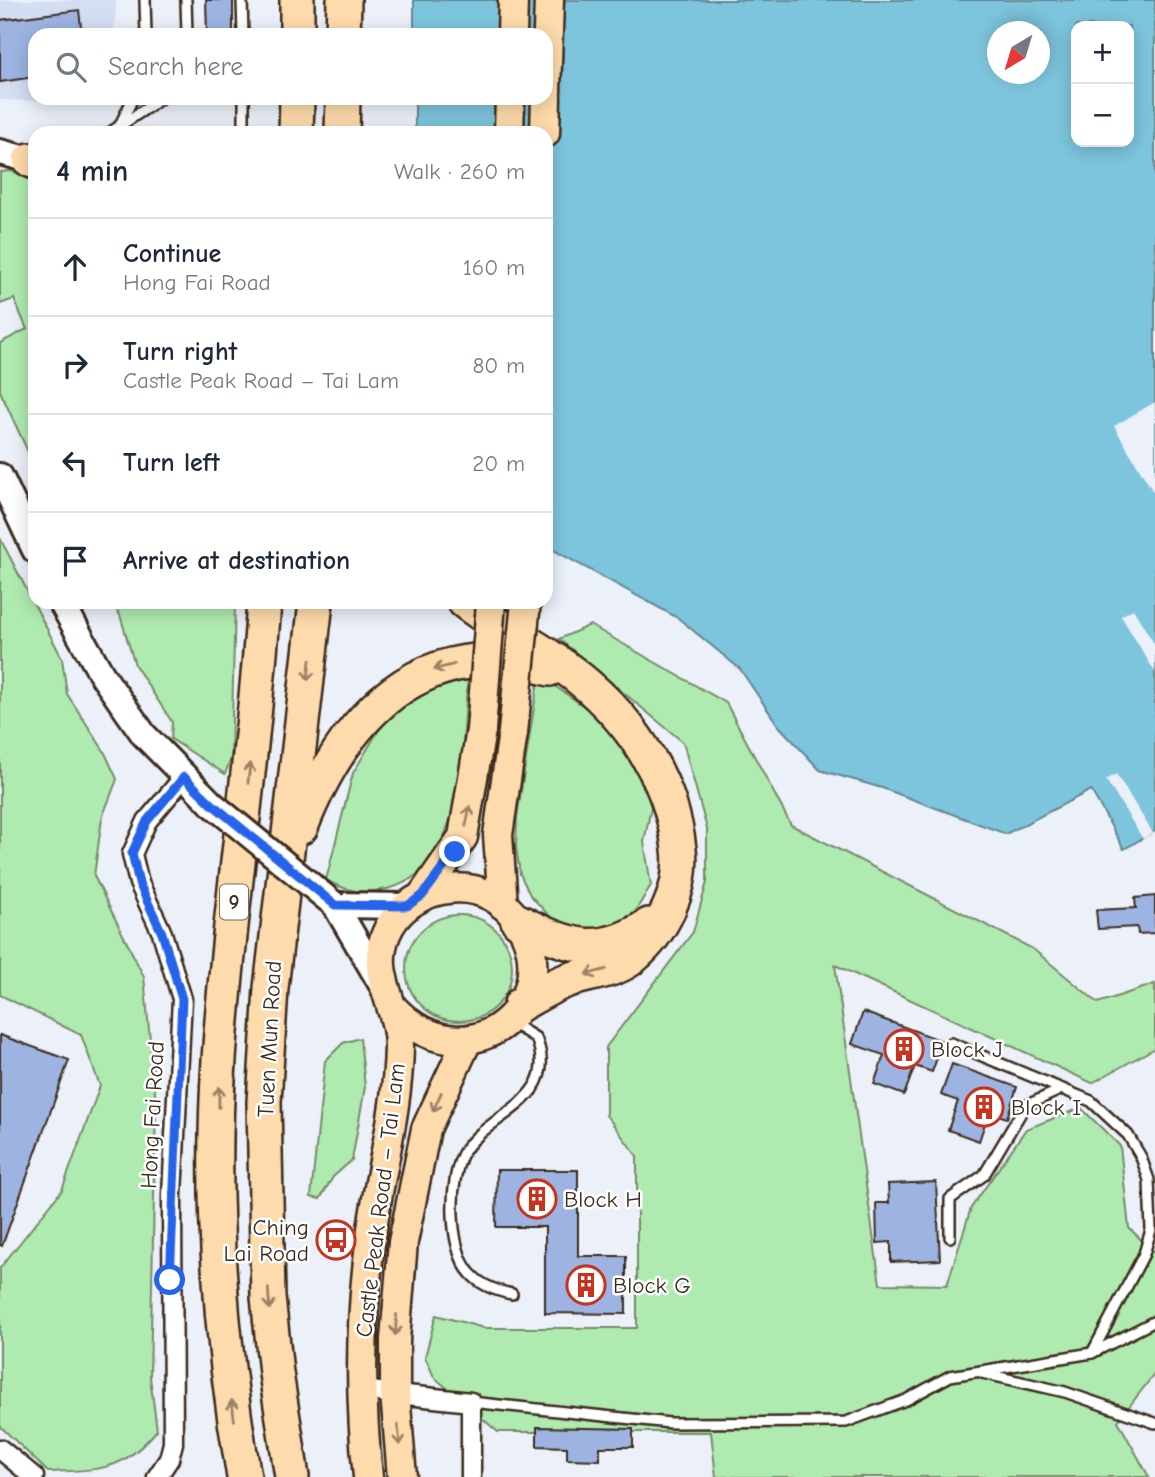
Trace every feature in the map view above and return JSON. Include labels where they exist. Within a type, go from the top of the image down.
[{"type":"highway","points":[[297,0],[297,28]]},
{"type":"highway","points":[[344,0],[344,28]]},
{"type":"highway","points":[[296,126],[297,105]]},
{"type":"highway","points":[[342,105],[342,126]]},
{"type":"highway","name":"Tuen Mun Road","points":[[244,1477],[221,1312],[218,1238],[219,1063],[263,609]]},
{"type":"highway","name":"Tuen Mun Road","points":[[292,1477],[275,1373],[268,1297],[264,1150],[271,988],[315,609]]},
{"type":"highway","points":[[476,609],[551,657],[601,698],[642,745],[670,803],[678,844],[680,875],[665,915],[632,958],[620,965],[553,985],[514,1013]]},
{"type":"highway","points":[[287,862],[308,810],[351,732],[386,696],[426,672],[467,662],[519,662],[553,670],[601,698]]},
{"type":"highway","points":[[511,913],[567,944],[598,946],[633,936],[665,915]]},
{"type":"main road","points":[[512,28],[513,0]]},
{"type":"main road","points":[[548,28],[549,0]]},
{"type":"main road","points":[[509,126],[510,105]]},
{"type":"main road","points":[[545,126],[546,105]]},
{"type":"main road","points":[[0,476],[28,535]]},
{"type":"main road","name":"Castle Peak Road – Tai Lam","points":[[65,609],[88,652],[130,718],[212,804],[335,905],[388,997],[407,1023],[424,1034],[445,1040],[467,1041],[429,1120],[417,1162],[398,1287],[395,1393],[402,1477]]},
{"type":"main road","name":"Castle Peak Road – Tai Lam","points":[[368,1477],[360,1353],[367,1265],[396,1104],[399,1041],[379,968],[381,949],[386,932],[443,869],[463,837],[481,730],[490,609]]},
{"type":"main road","points":[[511,913],[498,835],[513,732],[525,609]]},
{"type":"main road","points":[[335,905],[415,901],[444,889],[465,889],[487,895],[511,913],[528,940],[532,960],[530,984],[514,1013],[488,1034],[467,1041]]},
{"type":"street","name":"Hong Fai Road","points":[[157,1477],[169,1459],[173,1434],[171,1232],[182,999],[162,933],[139,883],[132,853],[147,821],[184,777]]},
{"type":"street","points":[[361,1390],[471,1402],[471,1477]]},
{"type":"street","points":[[0,1449],[34,1477]]},
{"type":"lane","points":[[145,0],[146,28]]},
{"type":"lane","points":[[186,0],[187,28]]},
{"type":"lane","points":[[242,0],[243,28]]},
{"type":"lane","points":[[120,126],[130,105]]},
{"type":"lane","points":[[120,126],[152,105]]},
{"type":"lane","points":[[244,105],[244,126]]},
{"type":"lane","points":[[512,1294],[495,1291],[468,1272],[456,1241],[452,1195],[465,1151],[480,1134],[523,1103],[538,1076],[540,1067],[536,1038],[514,1013]]},
{"type":"lane","points":[[951,1043],[1091,1101],[1111,1116],[1128,1135],[1149,1180],[1152,1205],[1144,1254],[1092,1353]]},
{"type":"lane","points":[[950,1237],[950,1199],[984,1175],[1025,1106],[1062,1089]]},
{"type":"lane","points":[[471,1402],[670,1423],[846,1422],[906,1400],[950,1376],[1092,1353],[1155,1321]]},
{"type":"lane","points":[[976,1372],[1065,1392],[1155,1423]]},
{"type":"shaded area","points":[[0,0],[116,0],[114,28],[28,28],[28,100],[0,100]]},
{"type":"green space","points":[[11,171],[28,177],[28,452],[0,391],[0,343],[27,329],[14,299],[0,304],[0,172]]},
{"type":"green space","points":[[0,538],[28,592],[28,609],[37,609],[62,658],[67,694],[104,751],[117,779],[102,818],[94,876],[144,977],[156,1103],[150,1377],[157,1430],[132,1454],[109,1466],[96,1469],[48,1472],[0,1426],[0,1268],[62,1190],[100,1086],[81,1035],[0,995]]},
{"type":"green space","points":[[115,609],[235,609],[231,758],[225,774],[171,739],[172,722],[135,665],[120,615]]},
{"type":"green space","points":[[590,625],[726,703],[791,825],[1033,949],[1098,1003],[1155,984],[1155,1048],[1092,1083],[835,965],[880,1284],[947,1285],[971,1208],[1026,1129],[1081,1108],[1120,1146],[1129,1228],[1155,1253],[1155,1373],[1118,1421],[1149,1477],[716,1477],[711,1432],[498,1432],[434,1377],[425,1357],[436,1315],[484,1328],[637,1328],[637,1156],[606,1115],[606,1047],[693,932],[707,882],[707,829],[683,742],[559,639]]},
{"type":"green space","points":[[468,675],[461,767],[455,800],[446,831],[433,857],[413,877],[387,889],[355,891],[326,880],[353,773],[392,708],[415,691]]},
{"type":"green space","points":[[539,675],[605,721],[634,759],[652,803],[644,842],[651,885],[635,912],[609,928],[580,930],[553,920],[530,895],[520,874],[516,847],[517,817]]},
{"type":"green space","points":[[459,915],[479,919],[497,930],[508,948],[512,968],[508,988],[497,1006],[479,1017],[459,1021],[439,1017],[421,1006],[410,988],[406,968],[410,948],[421,930],[439,919]]},
{"type":"green space","points":[[360,1038],[365,1087],[352,1160],[333,1177],[320,1199],[311,1197],[325,1061],[343,1043]]},
{"type":"water","points":[[414,0],[1155,0],[1155,831],[1124,849],[1091,790],[1006,834],[882,788],[820,770],[778,725],[740,669],[678,618],[553,550],[553,126],[415,126],[415,105],[553,105],[553,28],[414,28]]},
{"type":"pier","points":[[1155,402],[1155,495],[1114,426]]},
{"type":"pier","points":[[1133,609],[1155,645],[1155,672],[1121,616]]},
{"type":"pier","points":[[1116,774],[1153,833],[1143,839],[1106,780]]},
{"type":"building","points":[[206,0],[233,0],[233,28],[207,28]]},
{"type":"building","points":[[79,10],[81,28],[28,28],[28,78],[0,82],[0,20]]},
{"type":"building","points":[[1155,896],[1155,933],[1138,934],[1137,927],[1098,929],[1096,910],[1136,908],[1135,898]]},
{"type":"building","name":"Block J","points":[[863,1012],[943,1041],[932,1072],[915,1066],[904,1095],[874,1084],[884,1055],[852,1044]]},
{"type":"building","points":[[0,1035],[69,1060],[2,1246],[0,1245]]},
{"type":"building","name":"Block I","points":[[952,1064],[1017,1087],[1007,1118],[989,1112],[979,1141],[948,1130],[958,1101],[941,1095]]},
{"type":"building","points":[[497,1170],[578,1170],[578,1256],[626,1256],[626,1314],[545,1313],[545,1227],[496,1227]]},
{"type":"building","points":[[936,1182],[940,1260],[891,1262],[891,1242],[877,1243],[876,1203],[889,1203],[888,1184]]},
{"type":"building","points":[[537,1427],[633,1429],[633,1447],[600,1447],[600,1460],[567,1459],[567,1447],[537,1446]]},
{"type":"place","name":"Block J","points":[[904,1049]]},
{"type":"place","name":"Block I","points":[[984,1107]]},
{"type":"place","name":"Block H","points":[[537,1199]]},
{"type":"place","name":"Ching Lai Road","points":[[336,1240]]},
{"type":"place","name":"Block G","points":[[586,1285]]},
{"type":"route","points":[[170,1280],[182,999],[178,978],[162,933],[133,866],[134,844],[147,821],[159,803],[184,777],[212,804],[335,905],[407,906],[422,896],[455,852]]}]
